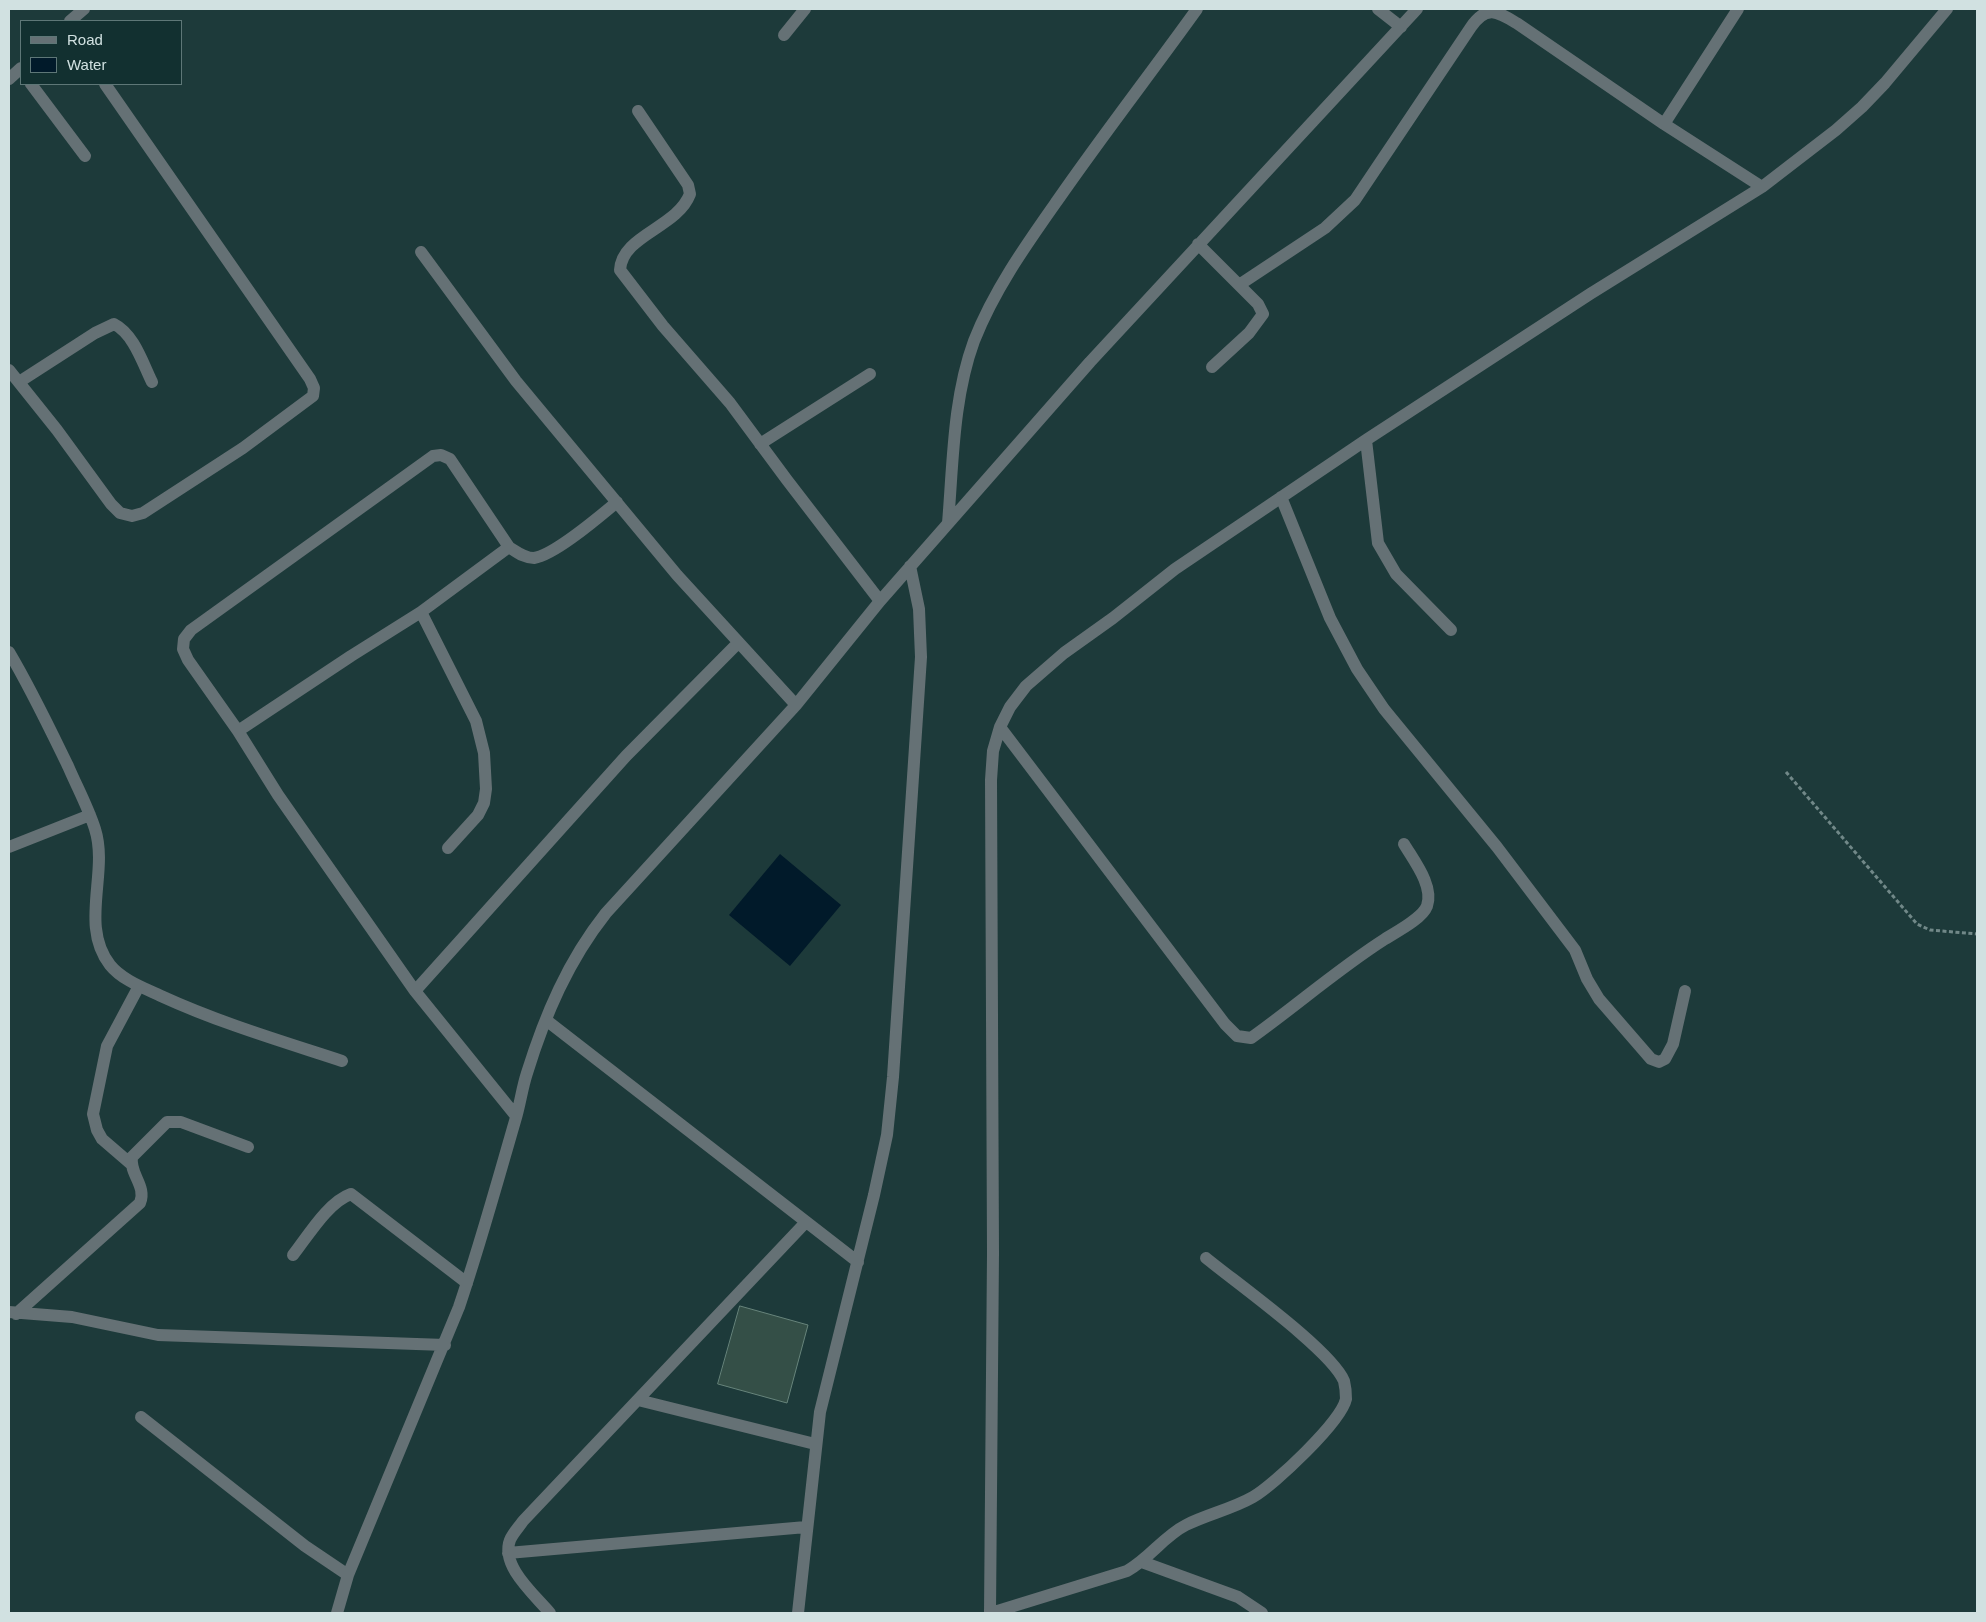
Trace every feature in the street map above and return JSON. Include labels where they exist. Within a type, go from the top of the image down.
[{"type":"street","points":[[71,20],[84,9]]},
{"type":"street","points":[[784,35],[804,9]]},
{"type":"street","points":[[948,524],[964,374],[974,341],[991,304],[1016,259],[1197,9]]},
{"type":"street","points":[[1378,9],[1401,27]]},
{"type":"street","points":[[337,1613],[348,1574],[444,1345],[467,1283],[527,1074],[546,1020],[563,977],[586,939],[606,913],[796,705],[880,600],[910,566],[1198,244],[1417,9]]},
{"type":"street","points":[[1664,124],[1738,9]]},
{"type":"street","points":[[1206,1258],[1315,1346],[1332,1363],[1344,1381],[1346,1400],[1336,1418],[1285,1474],[1271,1486],[1236,1506],[1186,1525],[1170,1535],[1142,1562],[1127,1571],[991,1613],[993,1282],[991,780],[993,751],[1000,727],[1010,707],[1026,686],[1064,653],[1113,618],[1175,569],[1366,440],[1582,300],[1762,187],[1836,130],[1862,107],[1885,84],[1947,9]]},
{"type":"street","points":[[1239,285],[1325,228],[1355,200],[1471,27],[1479,16],[1489,11],[1501,14],[1518,24],[1664,124],[1762,187]]},
{"type":"street","points":[[9,79],[20,70]]},
{"type":"street","points":[[32,85],[85,156]]},
{"type":"street","points":[[9,370],[111,504],[120,513],[132,516],[143,513],[160,503],[243,448],[314,396],[314,388],[310,379],[107,85]]},
{"type":"street","points":[[638,111],[683,177],[690,194],[680,212],[627,249],[620,259],[620,270],[663,326],[730,403],[880,600]]},
{"type":"street","points":[[1198,244],[1258,304],[1263,314],[1249,333],[1212,367]]},
{"type":"street","points":[[421,252],[516,381],[677,575],[796,705]]},
{"type":"street","points":[[20,382],[95,333],[114,324],[122,328],[129,337],[152,382]]},
{"type":"street","points":[[760,444],[870,374]]},
{"type":"street","points":[[1366,440],[1378,543],[1396,574],[1451,630]]},
{"type":"street","points":[[516,1116],[415,991],[278,795],[238,731],[188,660],[183,649],[184,639],[191,630],[238,595],[433,456],[441,455],[450,459],[509,547],[522,556],[534,558],[549,552],[579,532],[617,502]]},
{"type":"street","points":[[1281,497],[1330,618],[1356,670],[1384,709],[1498,847],[1575,950],[1587,980],[1599,999],[1651,1059],[1660,1062],[1670,1054],[1685,991]]},
{"type":"street","points":[[238,731],[421,612],[509,547]]},
{"type":"street","points":[[798,1613],[820,1412],[858,1262],[887,1135],[893,1077],[922,657],[919,609],[910,566]]},
{"type":"street","points":[[421,612],[476,721],[484,753],[486,789],[484,802],[478,814],[448,848]]},
{"type":"street","points":[[415,991],[626,756],[738,643]]},
{"type":"street","points":[[9,652],[33,693],[96,830],[98,848],[95,913],[103,953],[111,965],[122,976],[139,986],[189,1008],[342,1061]]},
{"type":"street","points":[[1000,727],[1225,1024],[1237,1036],[1250,1038],[1353,959],[1414,920],[1427,907],[1428,893],[1423,878],[1404,844]]},
{"type":"street","points":[[9,848],[90,815]]},
{"type":"street","points":[[12,1313],[140,1203],[142,1191],[131,1164],[102,1139],[97,1130],[93,1114],[107,1046],[139,986]]},
{"type":"street","points":[[546,1020],[858,1262]]},
{"type":"street","points":[[131,1164],[136,1151],[167,1122],[175,1121],[248,1147]]},
{"type":"street","points":[[293,1255],[331,1207],[341,1197],[351,1194],[467,1283]]},
{"type":"street","points":[[550,1613],[514,1568],[508,1553],[510,1540],[524,1520],[806,1222]]},
{"type":"street","points":[[12,1313],[72,1317],[158,1335],[444,1345]]},
{"type":"street","points":[[638,1400],[815,1444]]},
{"type":"street","points":[[141,1417],[305,1546],[348,1574]]},
{"type":"street","points":[[508,1553],[806,1527]]},
{"type":"street","points":[[1142,1562],[1238,1597],[1262,1613]]},
{"type":"path","points":[[1786,772],[1917,924],[1930,930],[1977,934]]},
{"type":"water","points":[[780,854],[841,905],[790,966],[729,915]]},
{"type":"building","points":[[740,1306],[808,1325],[787,1403],[718,1384]]}]
